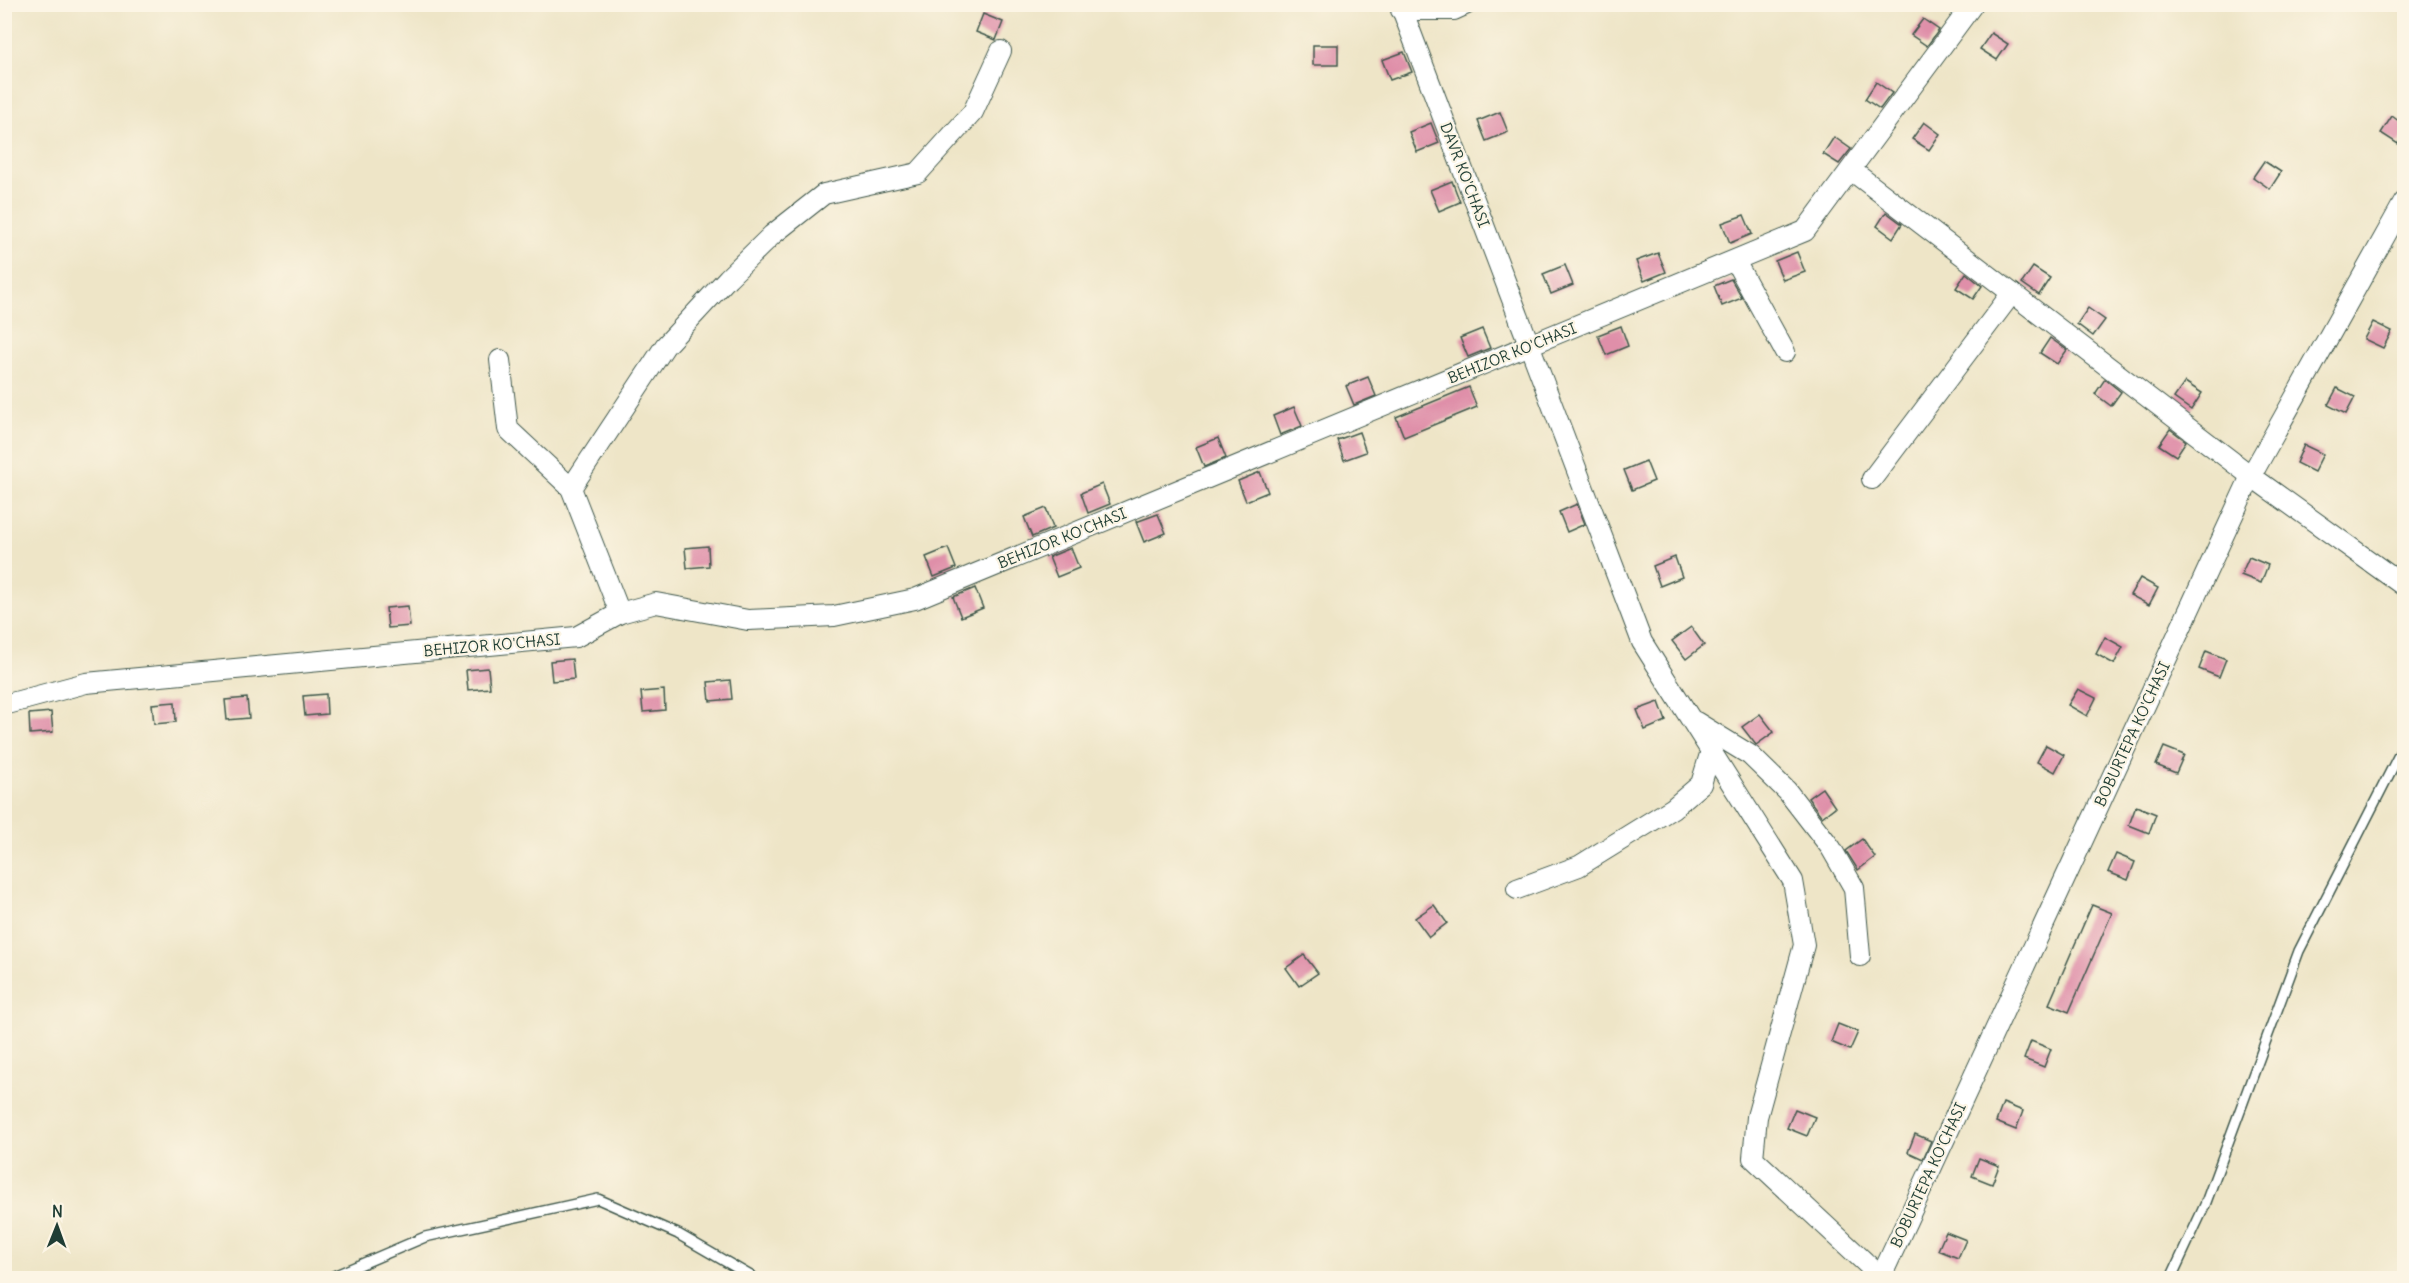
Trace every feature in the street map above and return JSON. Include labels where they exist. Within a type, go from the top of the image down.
[{"type":"street","points":[[1400,7],[1454,10],[1467,4]]},
{"type":"street","name":"BEHIZOR KO'CHASI","points":[[4,705],[86,683],[576,637],[620,613],[656,603],[748,620],[834,616],[915,598],[1805,231],[1973,4]]},
{"type":"street","name":"DAVR KO'CHASI","points":[[1400,7],[1531,345],[1642,642],[1793,881],[1804,945],[1757,1117],[1753,1158],[1882,1278]]},
{"type":"street","points":[[571,489],[665,346],[728,278],[772,235],[824,194],[918,173],[973,112],[1000,51]]},
{"type":"street","points":[[1851,170],[2251,476],[2404,586]]},
{"type":"street","name":"BOBURTEPA KO'CHASI","points":[[1882,1278],[2251,476],[2404,202]]},
{"type":"street","points":[[1735,261],[1785,352]]},
{"type":"street","points":[[1872,479],[2012,292]]},
{"type":"street","points":[[500,360],[508,429],[571,489],[620,613]]},
{"type":"street","points":[[1691,719],[1750,755],[1787,791],[1831,848],[1854,888],[1860,956]]},
{"type":"street","points":[[1517,889],[1579,866],[1673,808],[1701,784],[1711,751]]},
{"type":"lane","points":[[2171,1278],[2205,1205],[2299,951],[2404,745]]},
{"type":"lane","points":[[329,1278],[425,1237],[598,1199],[678,1234],[754,1278]]},
{"type":"building","points":[[983,14],[1003,22],[996,40],[976,32]]},
{"type":"building","points":[[1923,19],[1939,30],[1927,46],[1911,35]]},
{"type":"building","points":[[1991,33],[2008,44],[1997,60],[1980,49]]},
{"type":"building","points":[[1313,45],[1338,45],[1338,65],[1313,65]]},
{"type":"building","points":[[1404,52],[1412,72],[1390,80],[1382,60]]},
{"type":"building","points":[[1876,82],[1892,93],[1880,109],[1865,99]]},
{"type":"building","points":[[1500,112],[1508,132],[1486,141],[1478,121]]},
{"type":"building","points":[[2392,116],[2404,125],[2404,134],[2398,144],[2381,133]]},
{"type":"building","points":[[1924,122],[1940,134],[1929,150],[1912,139]]},
{"type":"building","points":[[1431,123],[1439,143],[1417,152],[1409,132]]},
{"type":"building","points":[[1834,137],[1851,149],[1839,164],[1823,154]]},
{"type":"building","points":[[2264,161],[2281,172],[2270,189],[2253,177]]},
{"type":"building","points":[[1452,181],[1460,202],[1439,211],[1430,190]]},
{"type":"building","points":[[1886,212],[1902,224],[1893,238],[1877,226]]},
{"type":"building","points":[[1744,215],[1752,234],[1730,243],[1722,223]]},
{"type":"building","points":[[1797,252],[1805,272],[1783,280],[1775,261]]},
{"type":"building","points":[[1658,253],[1666,272],[1644,281],[1636,261]]},
{"type":"building","points":[[1565,265],[1573,285],[1551,294],[1543,274]]},
{"type":"building","points":[[2033,267],[2050,278],[2039,295],[2022,283]]},
{"type":"building","points":[[1966,273],[1982,286],[1973,299],[1956,288]]},
{"type":"building","points":[[1731,279],[1742,298],[1722,306],[1714,286]]},
{"type":"building","points":[[2088,308],[2105,320],[2093,336],[2077,324]]},
{"type":"building","points":[[2373,322],[2392,331],[2383,348],[2364,339]]},
{"type":"building","points":[[1621,326],[1628,346],[1606,355],[1598,335]]},
{"type":"building","points":[[1482,329],[1490,348],[1468,357],[1460,338]]},
{"type":"building","points":[[2050,338],[2067,350],[2057,364],[2040,353]]},
{"type":"building","points":[[1368,377],[1376,396],[1354,405],[1346,386]]},
{"type":"building","points":[[2105,379],[2121,392],[2111,406],[2095,394]]},
{"type":"building","points":[[2185,382],[2202,393],[2191,410],[2174,398]]},
{"type":"building","points":[[1469,387],[1477,407],[1404,437],[1396,417]]},
{"type":"building","points":[[2337,388],[2355,397],[2346,414],[2328,405]]},
{"type":"building","points":[[1294,407],[1302,426],[1280,435],[1273,416]]},
{"type":"building","points":[[2170,429],[2186,441],[2176,456],[2159,445]]},
{"type":"building","points":[[1359,432],[1366,452],[1344,460],[1337,440]]},
{"type":"building","points":[[1218,438],[1226,458],[1204,467],[1196,447]]},
{"type":"building","points":[[2304,445],[2323,454],[2314,472],[2296,463]]},
{"type":"building","points":[[1646,461],[1654,481],[1632,490],[1624,470]]},
{"type":"building","points":[[1260,472],[1268,492],[1246,501],[1238,481]]},
{"type":"building","points":[[1102,484],[1110,504],[1088,513],[1081,493]]},
{"type":"building","points":[[1577,504],[1585,524],[1567,532],[1559,512]]},
{"type":"building","points":[[1046,508],[1053,528],[1032,537],[1024,517]]},
{"type":"building","points":[[1158,514],[1166,533],[1144,542],[1136,522]]},
{"type":"building","points":[[708,546],[709,566],[687,568],[685,548]]},
{"type":"building","points":[[948,548],[956,568],[934,577],[926,557]]},
{"type":"building","points":[[1071,548],[1079,568],[1057,577],[1049,557]]},
{"type":"building","points":[[1675,557],[1682,577],[1660,586],[1653,566]]},
{"type":"building","points":[[2249,557],[2268,565],[2261,583],[2241,575]]},
{"type":"building","points":[[2140,578],[2158,588],[2149,605],[2130,595]]},
{"type":"building","points":[[975,588],[983,608],[961,617],[953,597]]},
{"type":"building","points":[[408,606],[410,626],[388,628],[386,608]]},
{"type":"building","points":[[1691,627],[1704,645],[1686,659],[1672,641]]},
{"type":"building","points":[[2105,637],[2123,647],[2114,664],[2096,654]]},
{"type":"building","points":[[2206,651],[2226,659],[2219,677],[2199,669]]},
{"type":"building","points":[[572,659],[574,679],[552,681],[550,661]]},
{"type":"building","points":[[488,668],[490,688],[468,690],[466,670]]},
{"type":"building","points":[[730,680],[732,699],[710,701],[708,682]]},
{"type":"building","points":[[2078,689],[2096,698],[2087,716],[2068,705]]},
{"type":"building","points":[[664,690],[665,710],[643,712],[641,692]]},
{"type":"building","points":[[326,694],[327,714],[305,716],[303,696]]},
{"type":"building","points":[[247,698],[249,718],[227,720],[225,700]]},
{"type":"building","points":[[175,702],[176,722],[154,724],[152,704]]},
{"type":"building","points":[[1659,702],[1666,721],[1645,730],[1637,710]]},
{"type":"building","points":[[51,712],[53,732],[30,734],[29,714]]},
{"type":"building","points":[[1760,714],[1774,732],[1756,745],[1742,727]]},
{"type":"building","points":[[2046,745],[2064,755],[2055,772],[2037,762]]},
{"type":"building","points":[[2164,747],[2184,755],[2176,773],[2156,765]]},
{"type":"building","points":[[1822,788],[1835,807],[1822,817],[1808,798]]},
{"type":"building","points":[[2136,806],[2156,814],[2149,833],[2129,825]]},
{"type":"building","points":[[1862,839],[1875,857],[1858,870],[1846,851]]},
{"type":"building","points":[[2116,854],[2135,862],[2128,880],[2108,872]]},
{"type":"building","points":[[1434,905],[1447,923],[1429,937],[1415,918]]},
{"type":"building","points":[[2092,905],[2112,913],[2069,1012],[2049,1004]]},
{"type":"building","points":[[1304,955],[1318,973],[1299,986],[1286,968]]},
{"type":"building","points":[[1838,1024],[1858,1032],[1850,1050],[1831,1042]]},
{"type":"building","points":[[2031,1041],[2051,1049],[2044,1067],[2024,1059]]},
{"type":"building","points":[[2003,1103],[2023,1111],[2016,1130],[1996,1122]]},
{"type":"building","points":[[1795,1109],[1815,1117],[1807,1136],[1787,1128]]},
{"type":"building","points":[[1915,1134],[1931,1141],[1923,1159],[1908,1152]]},
{"type":"building","points":[[1979,1158],[1999,1166],[1992,1184],[1972,1176]]},
{"type":"building","points":[[1946,1232],[1966,1240],[1958,1258],[1938,1250]]}]
